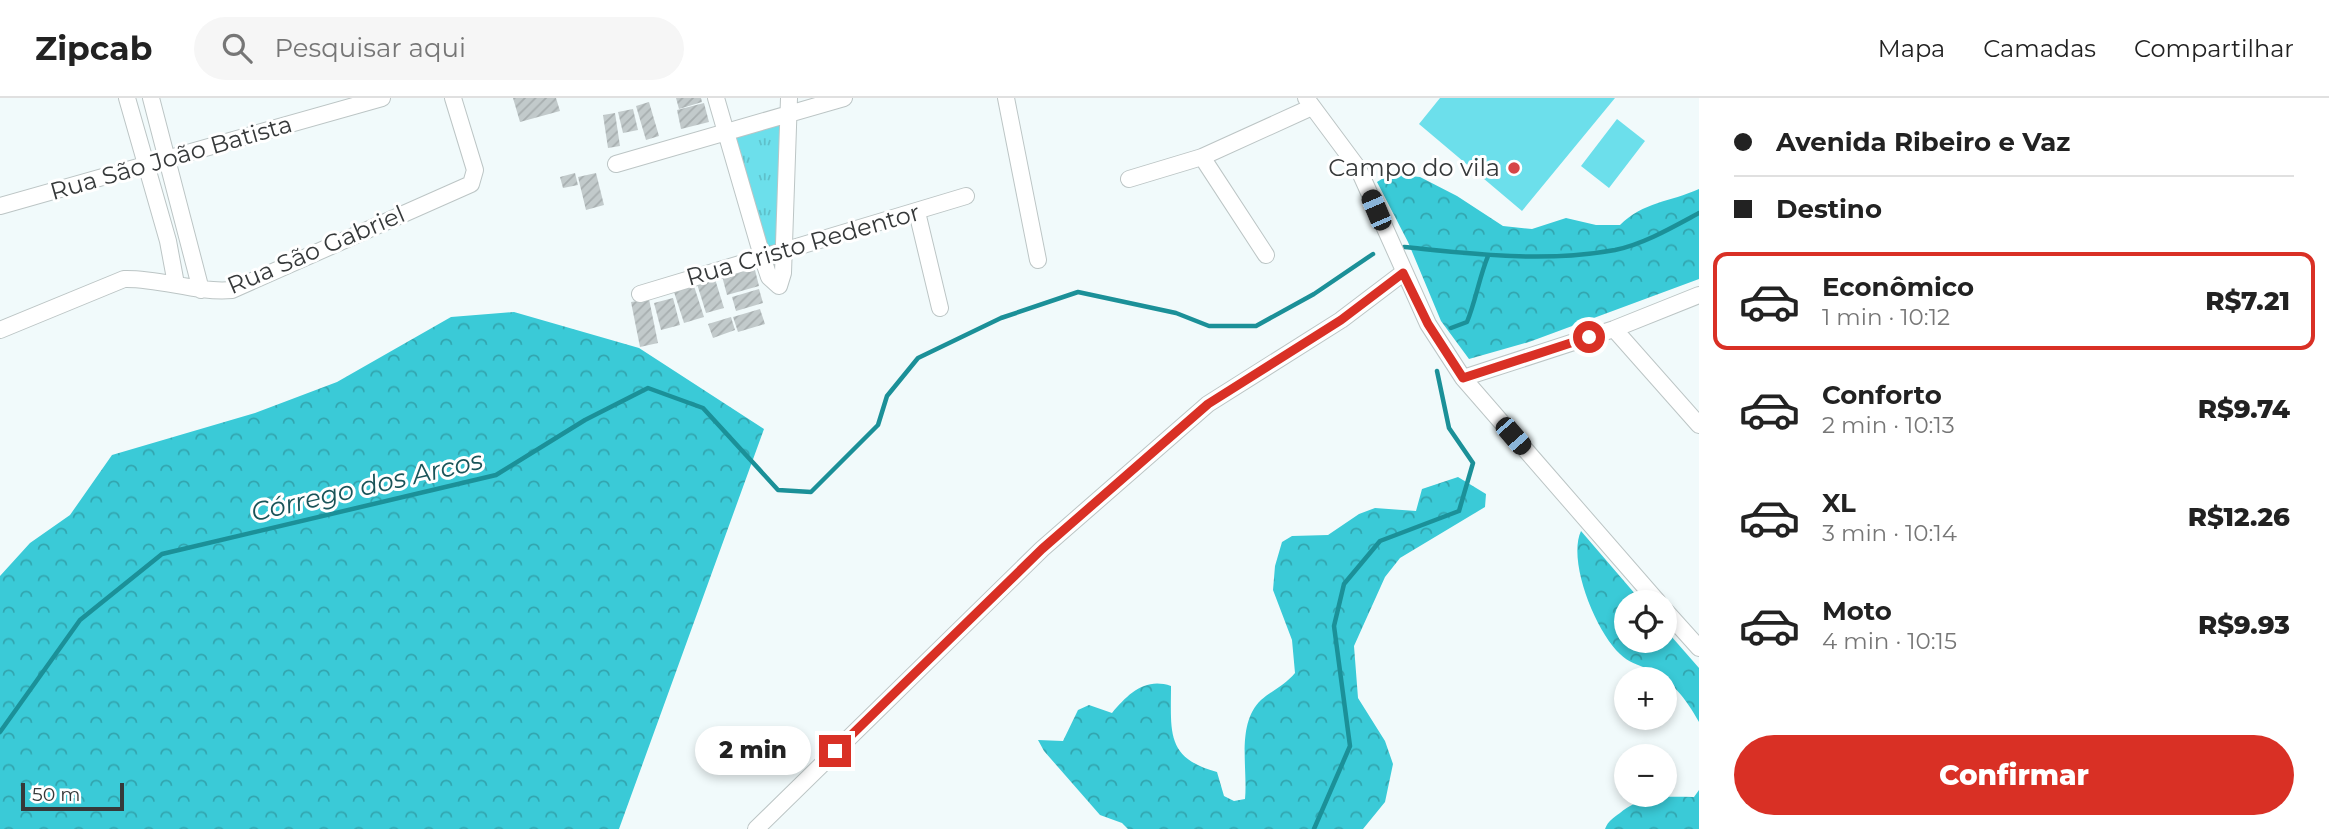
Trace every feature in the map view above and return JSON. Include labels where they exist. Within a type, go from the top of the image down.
[{"type":"street","points":[[127,98],[169,241],[176,285]]},
{"type":"street","points":[[151,98],[201,290]]},
{"type":"street","name":"Rua São João Batista","points":[[0,206],[382,98]]},
{"type":"street","name":"Rua São Gabriel","points":[[0,330],[124,278],[201,290],[232,290],[471,184],[475,170],[453,98]]},
{"type":"street","points":[[716,98],[769,277],[779,286],[782,281],[789,105]]},
{"type":"street","points":[[616,164],[727,134],[789,105],[844,98]]},
{"type":"street","points":[[1006,98],[1038,260]]},
{"type":"street","points":[[1129,179],[1202,157],[1309,102],[1358,168],[1428,324],[1463,378],[1648,590]]},
{"type":"street","points":[[1202,157],[1266,255]]},
{"type":"street","name":"Rua Cristo Redentor","points":[[640,294],[966,196]]},
{"type":"street","points":[[917,212],[940,308]]},
{"type":"street","points":[[756,829],[1042,549],[1208,404],[1341,320],[1403,273]]},
{"type":"street","points":[[1463,378],[1614,329],[1699,295]]},
{"type":"street","points":[[1614,329],[1699,425]]},
{"type":"street","points":[[1677,623],[1699,648]]},
{"type":"green space","name":"Campo do vila","points":[[1440,98],[1615,98],[1522,211],[1419,124]]},
{"type":"green space","points":[[1617,119],[1645,141],[1609,188],[1581,166]]},
{"type":"green space","points":[[783,123],[779,247],[765,249],[733,136]]},
{"type":"green space","points":[[1390,174],[1420,177],[1457,196],[1503,226],[1532,229],[1566,218],[1596,225],[1620,225],[1647,207],[1699,189],[1699,279],[1529,342],[1469,359],[1441,321],[1408,242],[1377,182]]},
{"type":"green space","points":[[514,312],[639,348],[764,429],[619,829],[0,829],[0,576],[30,543],[70,515],[112,455],[255,413],[337,382],[451,317]]},
{"type":"green space","points":[[1458,477],[1486,494],[1485,507],[1400,558],[1385,577],[1354,646],[1358,698],[1385,741],[1393,764],[1385,802],[1363,829],[1128,829],[1122,823],[1100,815],[1044,751],[1038,740],[1063,741],[1078,710],[1089,705],[1112,713],[1138,689],[1153,684],[1171,686],[1172,730],[1180,751],[1200,766],[1217,772],[1224,796],[1234,801],[1245,799],[1248,721],[1261,700],[1295,673],[1292,640],[1273,590],[1275,566],[1282,542],[1292,536],[1328,535],[1359,514],[1375,508],[1416,511],[1422,489]]},
{"type":"green space","points":[[1581,531],[1632,590],[1614,590],[1614,647],[1602,630],[1586,596],[1578,560]]},
{"type":"green space","points":[[1677,643],[1699,668],[1699,722],[1677,690],[1677,667],[1643,667],[1619,653],[1677,653]]},
{"type":"green space","points":[[1699,790],[1699,829],[1605,829],[1613,818],[1629,807],[1677,807],[1677,797],[1694,797]]},
{"type":"building","points":[[513,98],[556,98],[560,111],[520,122]]},
{"type":"building","points":[[676,98],[701,98],[702,102],[679,109]]},
{"type":"building","points":[[649,102],[659,136],[646,140],[636,106]]},
{"type":"building","points":[[704,103],[709,122],[681,129],[677,110]]},
{"type":"building","points":[[633,109],[638,130],[623,133],[618,112]]},
{"type":"building","points":[[615,113],[620,146],[608,148],[603,115]]},
{"type":"building","points":[[575,173],[578,185],[563,188],[560,177]]},
{"type":"building","points":[[596,173],[604,205],[586,210],[578,177]]},
{"type":"building","points":[[754,266],[759,286],[727,295],[722,276]]},
{"type":"building","points":[[715,279],[724,308],[706,313],[697,284]]},
{"type":"building","points":[[694,286],[704,317],[684,323],[674,292]]},
{"type":"building","points":[[759,289],[763,303],[736,311],[732,297]]},
{"type":"building","points":[[673,298],[680,325],[661,330],[654,303]]},
{"type":"building","points":[[649,299],[658,343],[640,347],[631,302]]},
{"type":"building","points":[[760,309],[765,324],[738,332],[733,317]]},
{"type":"building","points":[[731,317],[735,330],[713,338],[708,324]]},
{"type":"waterway","name":"Córrego dos Arcos","points":[[1404,247],[1536,257],[1588,254],[1637,244],[1699,213]]},
{"type":"waterway","name":"Córrego dos Arcos","points":[[0,732],[80,620],[162,554],[496,475],[585,420],[648,388],[703,408],[778,490],[811,492],[878,425],[887,396],[918,358],[1001,318],[1078,292],[1176,313],[1209,326],[1256,326],[1314,294],[1373,254]]},
{"type":"waterway","points":[[1451,328],[1467,322],[1488,256]]},
{"type":"waterway","points":[[1314,829],[1350,746],[1334,626],[1344,584],[1380,541],[1459,511],[1473,463],[1449,428],[1437,371]]},
{"type":"place","name":"Campo do vila","points":[[1514,168]]},
{"type":"route","points":[[835,751],[1042,549],[1208,404],[1341,320],[1403,273],[1428,324],[1463,378],[1589,337]]}]
